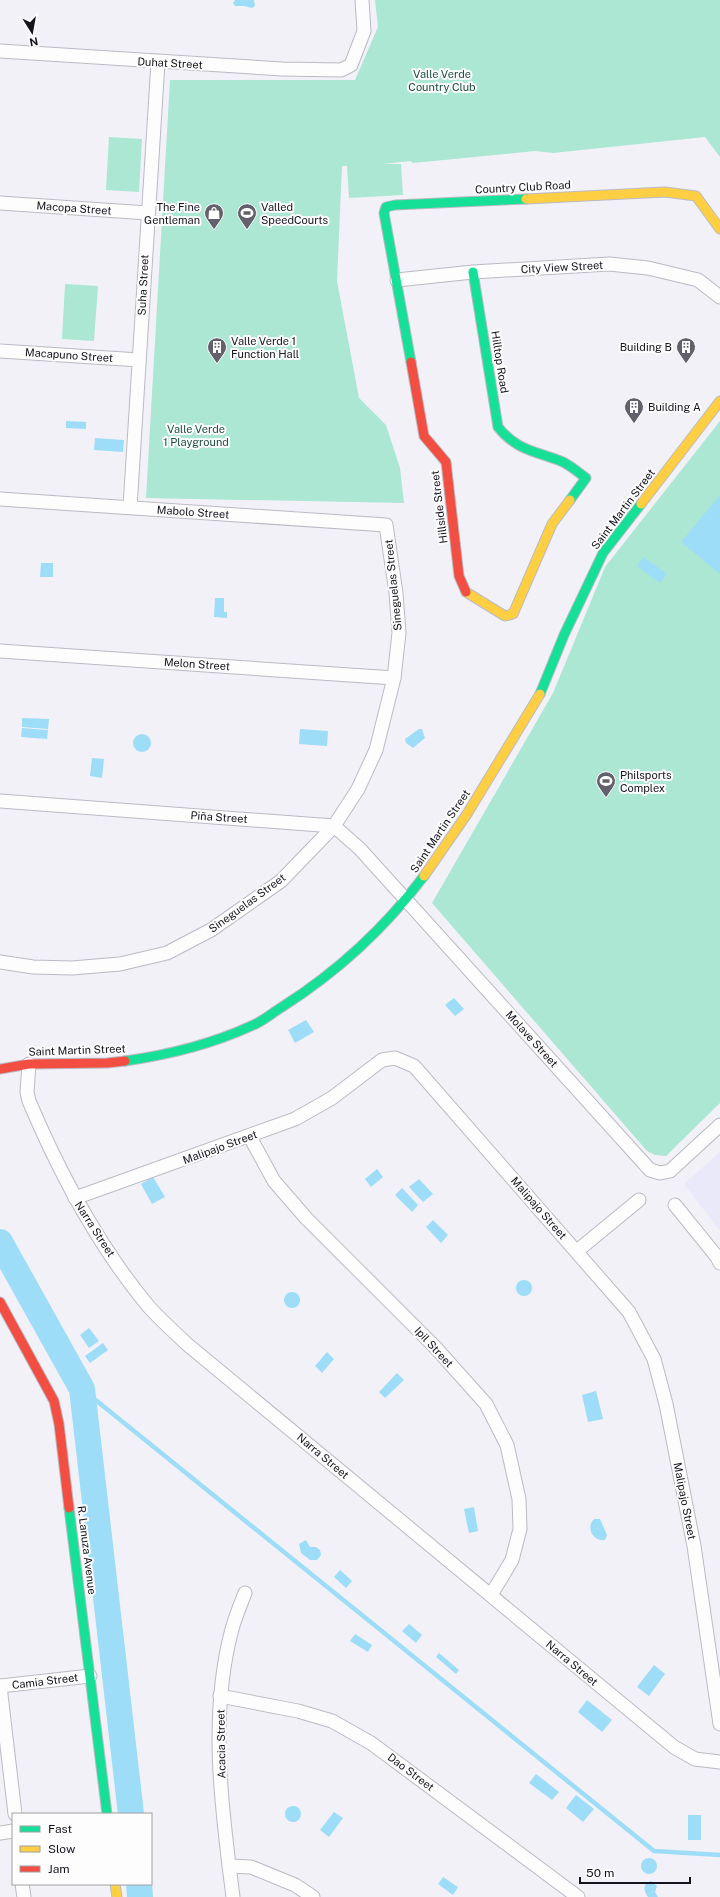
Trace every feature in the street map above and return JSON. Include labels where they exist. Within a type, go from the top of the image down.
[{"type":"street","name":"Duhat Street","points":[[0,51],[282,69],[341,70],[351,66],[364,31],[362,0]]},
{"type":"street","name":"Suha Street","points":[[130,507],[158,62]]},
{"type":"street","name":"Country Club Road","points":[[397,280],[384,213],[386,207],[394,205],[665,192],[696,196],[720,229]]},
{"type":"street","name":"Macopa Street","points":[[0,203],[148,213]]},
{"type":"street","name":"City View Street","points":[[397,280],[473,272],[609,264],[648,268],[698,280],[720,297]]},
{"type":"street","name":"Hilltop Road","points":[[473,272],[498,427],[506,438],[518,447],[564,463],[586,478]]},
{"type":"street","name":"Hillside Street","points":[[397,280],[424,436],[446,462],[459,576],[465,592],[505,616],[510,616],[513,614],[552,524],[586,478]]},
{"type":"street","name":"Macapuno Street","points":[[0,351],[139,360]]},
{"type":"street","name":"Saint Martin Street","points":[[0,1069],[23,1064],[108,1063],[144,1058],[206,1043],[252,1026],[312,988],[363,946],[406,901],[467,814],[538,699],[564,635],[604,553],[720,401]]},
{"type":"street","name":"Mabolo Street","points":[[0,499],[386,525]]},
{"type":"street","name":"Sineguelas Street","points":[[0,962],[33,967],[72,968],[120,964],[167,953],[211,930],[281,880],[334,826],[358,789],[376,750],[394,678],[399,633],[396,593],[386,525]]},
{"type":"street","name":"Melon Street","points":[[0,651],[394,678]]},
{"type":"street","name":"Piña Street","points":[[0,801],[334,826]]},
{"type":"street","points":[[334,826],[360,849],[406,901]]},
{"type":"street","name":"Molave Street","points":[[406,901],[650,1170],[660,1173],[670,1171],[720,1125]]},
{"type":"street","name":"Saint Martin Street","points":[[0,1058],[23,1064]]},
{"type":"street","name":"Malipajo Street","points":[[75,1198],[250,1137],[295,1119],[332,1098],[382,1060],[395,1058],[414,1066],[578,1251],[629,1312],[654,1359],[666,1404],[694,1546],[720,1724]]},
{"type":"street","name":"Narra Street","points":[[23,1064],[28,1101],[75,1198],[127,1278],[150,1308],[188,1345],[674,1747],[695,1759],[720,1762]]},
{"type":"street","name":"Ipil Street","points":[[250,1137],[274,1181],[306,1218],[435,1347],[486,1404],[490,1411],[507,1445],[519,1499],[520,1529],[512,1560],[491,1595]]},
{"type":"street","points":[[578,1251],[639,1200]]},
{"type":"street","points":[[675,1205],[717,1257],[720,1263]]},
{"type":"street","name":"R. Lanuza Avenue","points":[[0,1302],[54,1401],[59,1424],[107,1813]]},
{"type":"street","name":"Acacia Street","points":[[233,1897],[222,1801],[219,1726],[220,1696],[231,1633],[245,1593]]},
{"type":"street","name":"Camia Street","points":[[0,1686],[90,1676]]},
{"type":"street","points":[[0,1686],[15,1813]]},
{"type":"street","name":"Dao Street","points":[[220,1696],[298,1711],[332,1721],[365,1739],[578,1897]]},
{"type":"street","points":[[0,1833],[12,1831]]},
{"type":"street","points":[[229,1866],[251,1867],[295,1885],[313,1897]]},
{"type":"street","points":[[22,1885],[24,1897]]},
{"type":"street","points":[[115,1885],[117,1897]]},
{"type":"shaded area","points":[[720,1152],[720,1231],[684,1184]]},
{"type":"green space","points":[[375,0],[720,0],[720,157],[705,137],[553,153],[535,151],[413,163],[410,161],[384,164],[401,164],[403,195],[349,198],[347,166],[342,166],[337,281],[359,398],[386,425],[400,468],[404,503],[146,498],[170,80],[355,80],[378,27]]},
{"type":"green space","points":[[109,137],[142,139],[139,192],[106,190]]},
{"type":"green space","points":[[65,284],[98,286],[94,341],[62,339]]},
{"type":"green space","name":"Philsports Complex","points":[[720,421],[720,1103],[666,1156],[655,1155],[647,1151],[432,903],[553,693],[605,567]]},
{"type":"water","points":[[235,0],[254,0],[255,6],[252,8],[235,6],[233,3]]},
{"type":"water","points":[[66,421],[86,422],[86,429],[66,428]]},
{"type":"water","points":[[95,438],[124,440],[123,452],[94,450]]},
{"type":"water","points":[[720,495],[720,574],[681,542]]},
{"type":"water","points":[[643,557],[667,574],[660,583],[637,566]]},
{"type":"water","points":[[41,563],[53,563],[53,577],[40,577]]},
{"type":"water","points":[[215,598],[224,598],[224,612],[227,612],[227,618],[214,617]]},
{"type":"water","points":[[22,718],[49,719],[48,729],[22,727]]},
{"type":"water","points":[[22,728],[48,730],[47,739],[21,737]]},
{"type":"water","points":[[300,729],[328,731],[327,746],[299,744]]},
{"type":"water","points":[[419,729],[422,729],[425,738],[413,748],[406,743],[405,739]]},
{"type":"water","points":[[142,734],[148,737],[151,743],[148,749],[142,752],[136,749],[133,743],[136,737]]},
{"type":"water","points":[[92,758],[104,759],[102,778],[90,776]]},
{"type":"water","points":[[454,998],[464,1009],[455,1016],[445,1005]]},
{"type":"water","points":[[306,1020],[314,1032],[295,1043],[288,1030]]},
{"type":"water","points":[[377,1169],[383,1177],[371,1187],[365,1179]]},
{"type":"water","points":[[153,1177],[165,1197],[152,1204],[141,1184]]},
{"type":"water","points":[[419,1179],[433,1194],[423,1202],[409,1187]]},
{"type":"water","points":[[402,1188],[418,1205],[412,1212],[395,1195]]},
{"type":"water","points":[[433,1220],[448,1235],[441,1243],[426,1227]]},
{"type":"water","points":[[524,1280],[530,1282],[532,1288],[530,1294],[524,1296],[518,1294],[516,1288],[518,1282]]},
{"type":"water","points":[[292,1292],[298,1294],[300,1300],[298,1306],[292,1308],[286,1306],[284,1300],[286,1294]]},
{"type":"water","points":[[89,1328],[99,1341],[89,1348],[80,1335]]},
{"type":"water","points":[[103,1343],[108,1350],[90,1363],[85,1356]]},
{"type":"water","points":[[327,1352],[334,1359],[322,1373],[315,1366]]},
{"type":"water","points":[[397,1373],[404,1380],[385,1398],[379,1392]]},
{"type":"water","points":[[596,1391],[603,1419],[588,1422],[582,1395]]},
{"type":"water","points":[[474,1507],[478,1531],[469,1533],[464,1509]]},
{"type":"water","points":[[594,1519],[600,1519],[607,1535],[605,1540],[597,1539],[592,1534],[590,1526]]},
{"type":"water","points":[[306,1540],[310,1547],[316,1547],[320,1550],[321,1555],[317,1560],[310,1560],[301,1553],[299,1544]]},
{"type":"water","points":[[340,1570],[352,1581],[346,1588],[334,1577]]},
{"type":"water","points":[[409,1624],[422,1635],[416,1643],[402,1631]]},
{"type":"water","points":[[355,1634],[372,1645],[368,1652],[350,1641]]},
{"type":"water","points":[[439,1653],[459,1670],[456,1674],[436,1657]]},
{"type":"water","points":[[654,1665],[665,1674],[649,1696],[637,1687]]},
{"type":"water","points":[[587,1700],[612,1720],[602,1732],[578,1712]]},
{"type":"water","points":[[536,1774],[559,1792],[552,1800],[529,1783]]},
{"type":"water","points":[[576,1795],[594,1809],[583,1822],[566,1808]]},
{"type":"water","points":[[293,1806],[299,1808],[301,1814],[299,1820],[293,1822],[287,1820],[285,1814],[287,1808]]},
{"type":"water","points":[[334,1812],[343,1818],[329,1837],[320,1830]]},
{"type":"water","points":[[688,1815],[701,1815],[701,1840],[688,1840]]},
{"type":"water","points":[[649,1858],[656,1863],[657,1866],[652,1873],[649,1874],[642,1869],[641,1866],[646,1859]]},
{"type":"water","points":[[443,1877],[458,1887],[453,1895],[438,1884]]},
{"type":"water","points":[[651,1881],[657,1886],[655,1892],[658,1897],[648,1897],[645,1892],[646,1883]]},
{"type":"waterway","points":[[0,1242],[82,1389],[131,1813]]},
{"type":"waterway","points":[[82,1389],[654,1851],[720,1855]]},
{"type":"waterway","points":[[139,1885],[140,1897]]},
{"type":"traffic: fast","points":[[411,362],[384,213],[386,207],[395,205],[526,199]]},
{"type":"traffic: fast","points":[[473,272],[498,427],[505,435],[520,446],[563,462],[586,478],[570,500]]},
{"type":"traffic: fast","points":[[540,694],[564,635],[603,553],[641,504]]},
{"type":"traffic: fast","points":[[125,1061],[157,1056],[205,1043],[221,1038],[263,1020],[322,979],[359,948],[393,913],[424,876]]},
{"type":"traffic: fast","points":[[69,1508],[107,1813]]},
{"type":"traffic: slow","points":[[526,199],[665,192],[696,196],[720,229]]},
{"type":"traffic: slow","points":[[641,504],[720,401]]},
{"type":"traffic: slow","points":[[466,592],[505,616],[513,614],[552,524],[570,500]]},
{"type":"traffic: slow","points":[[424,876],[467,814],[540,694]]},
{"type":"traffic: slow","points":[[115,1885],[117,1897]]},
{"type":"traffic: jam","points":[[411,362],[424,436],[446,462],[459,576],[466,592]]},
{"type":"traffic: jam","points":[[0,1069],[29,1064],[107,1063],[125,1061]]},
{"type":"traffic: jam","points":[[0,1302],[54,1401],[59,1424],[69,1508]]},
{"type":"place","name":"The Fine Gentleman","points":[[214,230]]},
{"type":"place","name":"Valled SpeedCourts","points":[[247,230]]},
{"type":"place","name":"Valle Verde 1 Function Hall","points":[[217,364]]},
{"type":"place","name":"Building B","points":[[686,364]]},
{"type":"place","name":"Building A","points":[[634,424]]},
{"type":"place","name":"Philsports Complex","points":[[606,798]]},
{"type":"park label","name":"Valle Verde Country Club","points":[[442,80]]},
{"type":"park label","name":"Valle Verde 1 Playground","points":[[196,435]]}]
